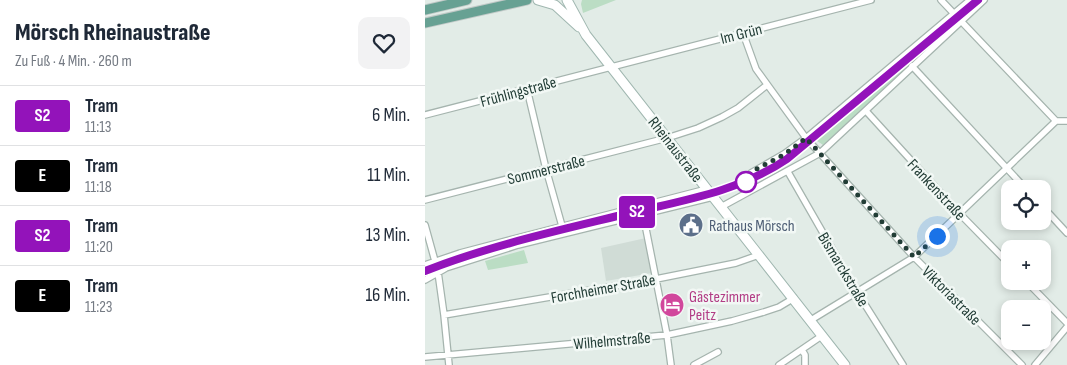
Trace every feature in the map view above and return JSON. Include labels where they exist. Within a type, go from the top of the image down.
[{"type":"main road","points":[[425,10],[467,0]]},
{"type":"main road","points":[[425,23],[527,0]]},
{"type":"street","points":[[538,0],[555,5],[586,35]]},
{"type":"street","name":"Rheinaustraße","points":[[567,0],[586,35],[845,365]]},
{"type":"street","name":"Im Grün","points":[[612,66],[871,0]]},
{"type":"street","points":[[941,0],[1056,121]]},
{"type":"street","points":[[721,207],[820,153],[867,111],[912,66],[957,18],[970,0]]},
{"type":"street","points":[[751,172],[785,154],[957,18],[984,0]]},
{"type":"street","name":"Viktoriastraße","points":[[743,33],[756,69],[806,138],[914,257],[1022,365]]},
{"type":"street","name":"Frühlingstraße","points":[[425,115],[612,66]]},
{"type":"street","points":[[912,66],[1017,180]]},
{"type":"street","name":"Sommerstraße","points":[[425,200],[667,138],[698,128],[738,108],[767,85]]},
{"type":"street","points":[[527,89],[562,226]]},
{"type":"street","name":"Frankenstraße","points":[[867,111],[960,214],[1001,256]]},
{"type":"street","points":[[811,320],[914,257],[1056,121],[1067,121]]},
{"type":"street","name":"Bismarckstraße","points":[[788,172],[857,292],[903,365]]},
{"type":"street","points":[[425,265],[460,253],[707,189]]},
{"type":"street","points":[[425,280],[438,272],[470,259],[518,245],[713,197]]},
{"type":"street","points":[[643,214],[667,335],[671,365]]},
{"type":"street","points":[[1051,216],[1067,233]]},
{"type":"street","points":[[425,225],[438,272],[449,365]]},
{"type":"street","name":"Forchheimer Straße","points":[[444,314],[656,279],[736,263],[759,254]]},
{"type":"street","points":[[1035,290],[1067,323]]},
{"type":"street","name":"Wilhelmstraße","points":[[425,357],[667,335],[764,312],[779,307],[794,298]]},
{"type":"street","points":[[1035,365],[1067,327]]},
{"type":"street","points":[[779,365],[823,335]]},
{"type":"street","points":[[802,350],[805,355],[805,365]]},
{"type":"street","points":[[695,365],[718,352]]},
{"type":"shaded area","points":[[646,238],[652,273],[606,281],[601,248]]},
{"type":"green space","points":[[582,0],[616,0],[583,13]]},
{"type":"green space","points":[[943,27],[946,31],[823,145],[813,138],[814,135]]},
{"type":"green space","points":[[524,250],[528,263],[488,270],[485,261]]},
{"type":"tram line","points":[[425,271],[503,245],[715,192],[752,179],[787,159],[978,0]]},
{"type":"tram line","name":"S2","points":[[425,271],[492,248],[711,194],[753,179],[787,159],[978,0]]},
{"type":"place","name":"Rathaus Mörsch","points":[[691,225]]},
{"type":"place","name":"Gästezimmer Peitz","points":[[672,305]]},
{"type":"route","points":[[746,182],[751,172],[785,154],[806,138],[914,257],[937,236]]}]
